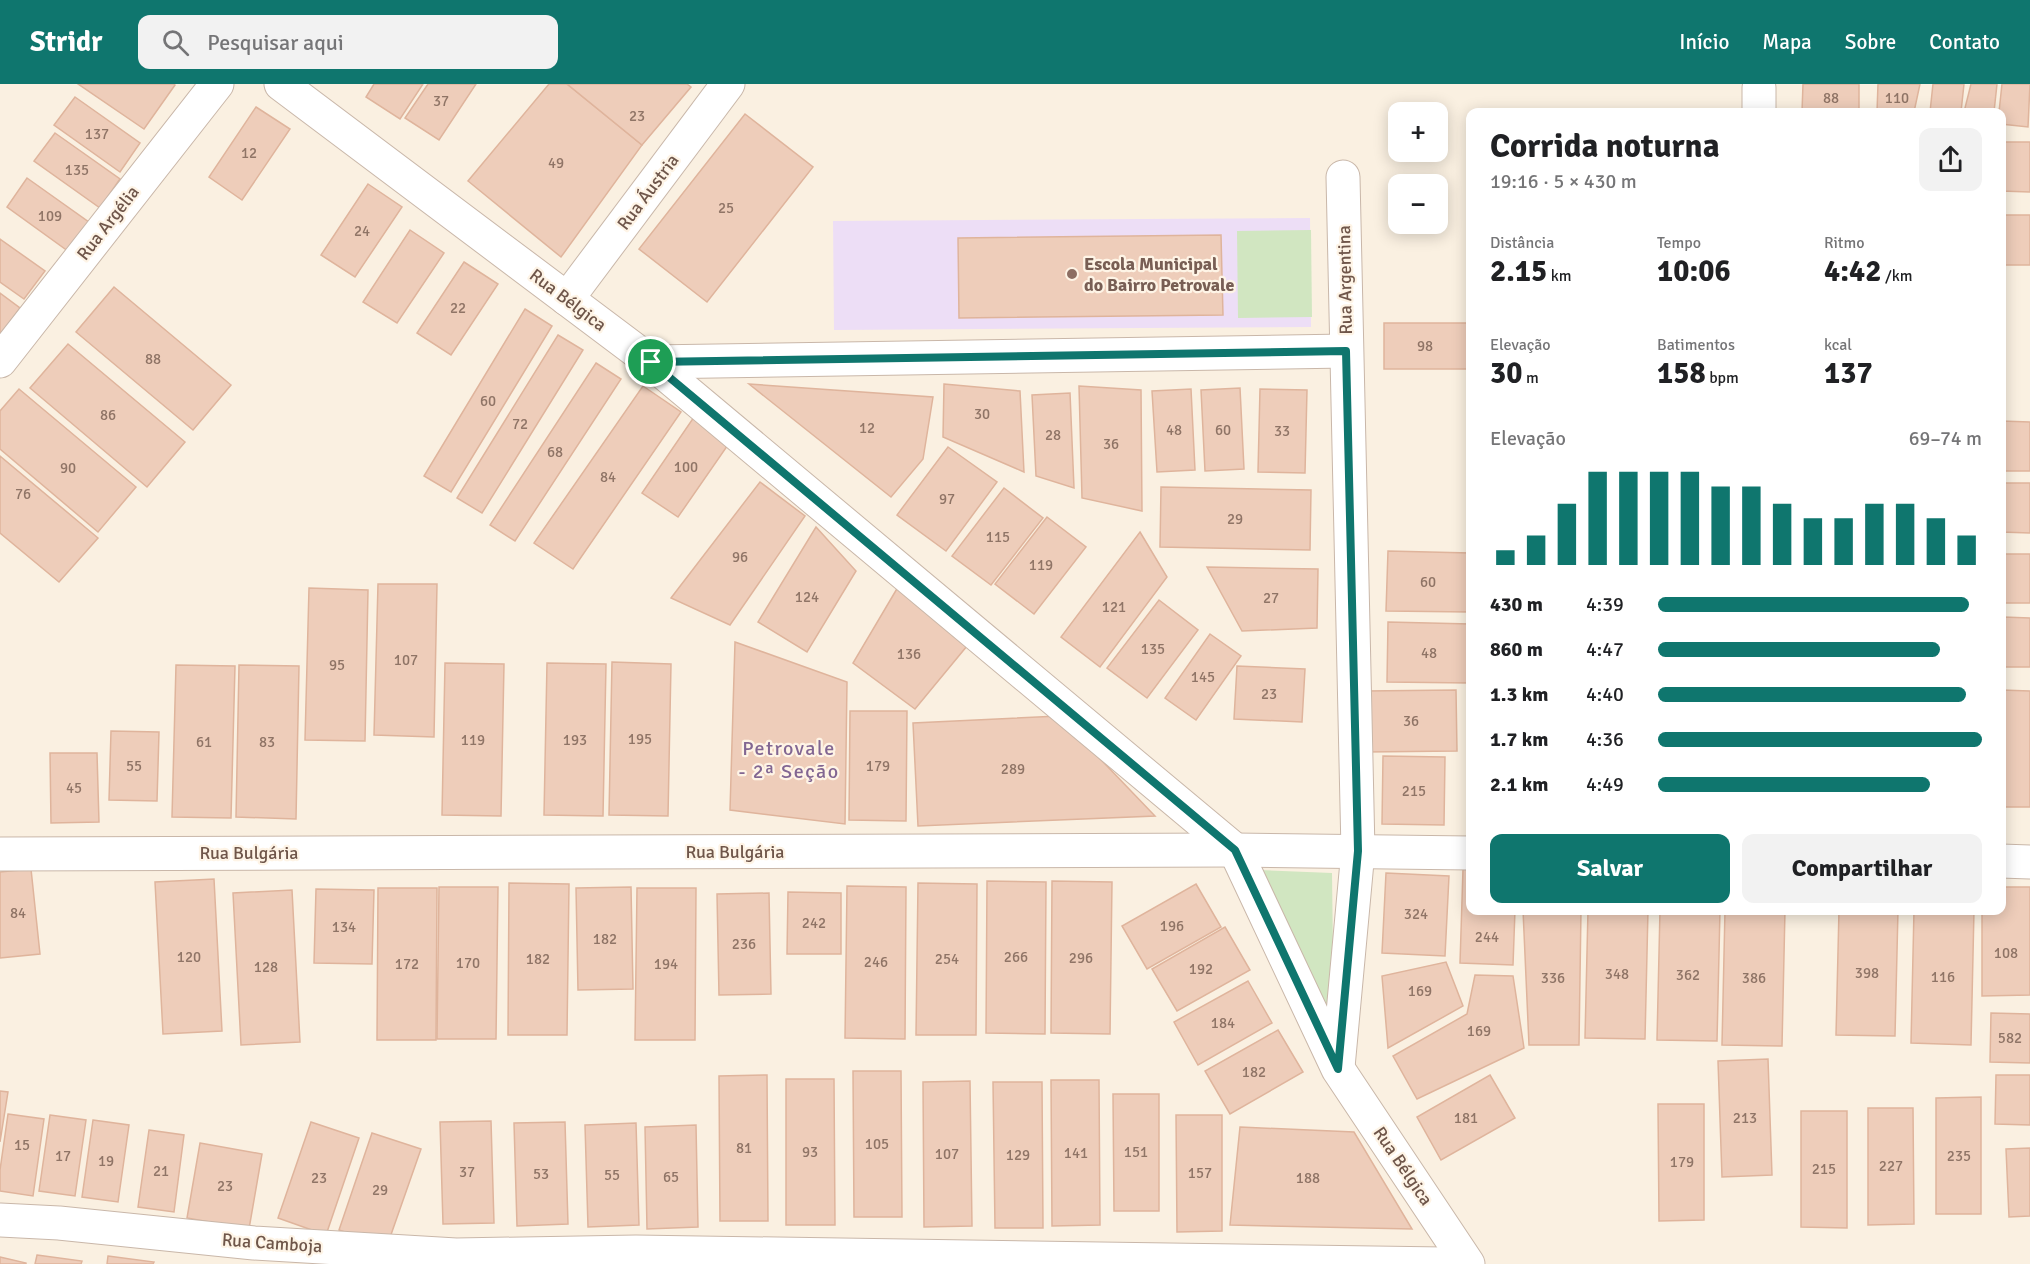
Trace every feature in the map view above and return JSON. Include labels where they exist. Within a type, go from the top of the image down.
[{"type":"street","name":"Rua Argélia","points":[[0,361],[217,84]]},
{"type":"street","name":"Rua Bélgica","points":[[280,84],[651,362],[1235,850],[1338,1069],[1468,1264]]},
{"type":"street","name":"Rua Áustria","points":[[567,300],[728,84]]},
{"type":"street","name":"Rua Argentina","points":[[1338,1069],[1358,851],[1343,177]]},
{"type":"street","points":[[651,362],[1346,351]]},
{"type":"street","name":"Rua Bulgária","points":[[0,854],[1235,850],[1466,853]]},
{"type":"street","points":[[2006,861],[2030,862]]},
{"type":"street","name":"Rua Camboja","points":[[0,1220],[59,1223],[254,1243],[456,1255],[636,1252],[1444,1264]]},
{"type":"shaded area","name":"Escola Municipal do Bairro Petrovale","points":[[1310,218],[1311,327],[834,330],[833,221]]},
{"type":"green space","points":[[1311,230],[1312,317],[1238,318],[1237,231]]},
{"type":"green space","points":[[1259,870],[1332,873],[1334,1028]]},
{"type":"building","points":[[78,84],[174,84],[175,85],[144,129]]},
{"type":"building","points":[[374,84],[423,84],[400,119],[366,97]]},
{"type":"building","points":[[428,84],[476,84],[439,140],[405,118]]},
{"type":"building","points":[[549,84],[567,84],[642,145],[561,257],[468,181]]},
{"type":"building","points":[[567,84],[687,84],[691,87],[642,145]]},
{"type":"building","points":[[1803,84],[1859,84],[1859,108],[1802,108]]},
{"type":"building","points":[[1878,84],[1920,84],[1915,108],[1877,108]]},
{"type":"building","points":[[1933,84],[1964,84],[1961,108],[1930,108]]},
{"type":"building","points":[[1971,84],[1997,84],[1994,108],[1965,108]]},
{"type":"building","points":[[2002,84],[2030,84],[2028,127],[2006,125],[2006,108],[1999,108]]},
{"type":"building","points":[[75,97],[140,143],[120,172],[54,125]]},
{"type":"building","points":[[256,107],[290,129],[242,200],[209,177]]},
{"type":"building","points":[[745,114],[813,167],[707,302],[639,249]]},
{"type":"building","points":[[55,133],[120,179],[100,208],[34,161]]},
{"type":"building","points":[[2006,142],[2030,142],[2030,192],[2006,191]]},
{"type":"building","points":[[27,178],[93,225],[72,254],[7,207]]},
{"type":"building","points":[[368,184],[402,207],[355,277],[321,255]]},
{"type":"building","points":[[2006,215],[2030,215],[2030,265],[2006,265]]},
{"type":"building","points":[[410,230],[444,253],[397,323],[363,302]]},
{"type":"building","points":[[1221,235],[1223,315],[959,318],[958,238]]},
{"type":"building","points":[[0,239],[45,271],[24,299],[0,282]]},
{"type":"building","points":[[464,262],[498,284],[451,355],[417,333]]},
{"type":"building","points":[[114,287],[231,385],[193,430],[76,332]]},
{"type":"building","points":[[0,293],[20,308],[0,336]]},
{"type":"building","points":[[525,309],[552,326],[451,492],[424,476]]},
{"type":"building","points":[[1384,323],[1466,323],[1466,369],[1384,369]]},
{"type":"building","points":[[558,335],[583,350],[482,513],[457,498]]},
{"type":"building","points":[[68,344],[185,442],[147,487],[30,388]]},
{"type":"building","points":[[596,363],[621,379],[515,541],[490,525]]},
{"type":"building","points":[[749,384],[933,397],[923,459],[891,497]]},
{"type":"building","points":[[944,384],[1020,391],[1024,472],[943,437]]},
{"type":"building","points":[[643,386],[681,412],[573,569],[534,543]]},
{"type":"building","points":[[1079,386],[1141,390],[1142,511],[1082,498]]},
{"type":"building","points":[[1240,388],[1244,469],[1205,471],[1201,390]]},
{"type":"building","points":[[19,389],[136,487],[98,532],[0,449],[0,411]]},
{"type":"building","points":[[1191,389],[1195,470],[1157,472],[1152,391]]},
{"type":"building","points":[[1260,389],[1307,390],[1305,473],[1258,472]]},
{"type":"building","points":[[1070,393],[1074,488],[1036,476],[1032,395]]},
{"type":"building","points":[[694,417],[730,442],[678,517],[642,493]]},
{"type":"building","points":[[2006,421],[2030,422],[2030,471],[2006,471]]},
{"type":"building","points":[[948,447],[997,482],[946,551],[897,515]]},
{"type":"building","points":[[0,456],[98,538],[59,582],[0,533]]},
{"type":"building","points":[[760,482],[805,516],[730,625],[671,598]]},
{"type":"building","points":[[2006,483],[2030,483],[2030,533],[2006,532]]},
{"type":"building","points":[[1161,487],[1311,490],[1310,550],[1160,547]]},
{"type":"building","points":[[1004,488],[1043,518],[991,585],[952,556]]},
{"type":"building","points":[[1047,517],[1086,547],[1034,614],[995,584]]},
{"type":"building","points":[[816,527],[856,571],[807,652],[758,622]]},
{"type":"building","points":[[1140,532],[1167,577],[1100,667],[1061,637]]},
{"type":"building","points":[[1388,551],[1466,553],[1466,612],[1386,611]]},
{"type":"building","points":[[2006,554],[2030,554],[2030,603],[2006,603]]},
{"type":"building","points":[[1207,567],[1318,569],[1317,628],[1242,631]]},
{"type":"building","points":[[378,584],[437,584],[434,737],[374,735]]},
{"type":"building","points":[[898,587],[967,646],[915,709],[853,663]]},
{"type":"building","points":[[309,588],[368,590],[365,741],[305,740]]},
{"type":"building","points":[[1159,600],[1198,630],[1147,698],[1107,668]]},
{"type":"building","points":[[2006,617],[2030,618],[2030,667],[2006,667]]},
{"type":"building","points":[[1388,622],[1466,624],[1466,683],[1387,682]]},
{"type":"building","points":[[1210,634],[1241,656],[1196,720],[1165,698]]},
{"type":"building","points":[[735,642],[847,682],[845,824],[730,810]]},
{"type":"building","points":[[612,662],[671,664],[668,816],[609,815]]},
{"type":"building","points":[[445,663],[504,664],[501,816],[442,815]]},
{"type":"building","points":[[547,663],[606,664],[603,816],[544,815]]},
{"type":"building","points":[[176,665],[235,666],[231,818],[172,817]]},
{"type":"building","points":[[239,665],[299,666],[296,819],[236,817]]},
{"type":"building","points":[[1237,666],[1305,669],[1302,722],[1234,719]]},
{"type":"building","points":[[1456,690],[1457,751],[1365,752],[1365,691]]},
{"type":"building","points":[[2006,690],[2030,691],[2030,807],[2006,807]]},
{"type":"building","points":[[850,711],[907,711],[906,821],[849,820]]},
{"type":"building","points":[[1059,716],[1155,816],[918,826],[913,723]]},
{"type":"building","points":[[111,731],[159,732],[157,801],[109,800]]},
{"type":"building","points":[[50,753],[97,753],[99,822],[51,823]]},
{"type":"building","points":[[1383,756],[1445,757],[1444,825],[1382,824]]},
{"type":"building","points":[[31,869],[40,954],[0,958],[0,872]]},
{"type":"building","points":[[1463,869],[1466,869],[1466,915],[1515,915],[1513,965],[1460,963]]},
{"type":"building","points":[[1386,873],[1449,876],[1445,956],[1382,953]]},
{"type":"building","points":[[214,879],[222,1031],[163,1034],[155,882]]},
{"type":"building","points":[[987,881],[1046,882],[1045,1034],[986,1033]]},
{"type":"building","points":[[1052,881],[1112,882],[1110,1034],[1051,1033]]},
{"type":"building","points":[[509,883],[569,884],[567,1035],[508,1035]]},
{"type":"building","points":[[918,883],[977,884],[976,1035],[916,1035]]},
{"type":"building","points":[[1196,884],[1221,927],[1147,969],[1122,926]]},
{"type":"building","points":[[847,886],[906,887],[905,1039],[845,1038]]},
{"type":"building","points":[[439,887],[498,887],[496,1039],[437,1039]]},
{"type":"building","points":[[631,887],[633,989],[578,990],[576,888]]},
{"type":"building","points":[[2006,887],[2030,887],[2030,995],[1982,996],[1982,915],[2006,915]]},
{"type":"building","points":[[378,888],[437,888],[436,1040],[377,1040]]},
{"type":"building","points":[[637,888],[696,888],[695,1040],[635,1040]]},
{"type":"building","points":[[316,889],[374,890],[372,964],[314,963]]},
{"type":"building","points":[[292,890],[300,1042],[241,1045],[233,893]]},
{"type":"building","points":[[788,892],[841,893],[841,954],[787,954]]},
{"type":"building","points":[[769,893],[771,994],[719,995],[717,894]]},
{"type":"building","points":[[1523,915],[1581,915],[1579,1045],[1529,1045]]},
{"type":"building","points":[[1588,915],[1648,915],[1645,1039],[1585,1038]]},
{"type":"building","points":[[1660,915],[1720,915],[1717,1041],[1657,1040]]},
{"type":"building","points":[[1725,915],[1785,915],[1782,1046],[1722,1045]]},
{"type":"building","points":[[1839,915],[1898,915],[1895,1036],[1836,1035]]},
{"type":"building","points":[[1914,915],[1974,915],[1971,1045],[1911,1043]]},
{"type":"building","points":[[1225,927],[1250,970],[1177,1011],[1152,969]]},
{"type":"building","points":[[1446,962],[1463,1006],[1388,1048],[1382,976]]},
{"type":"building","points":[[1475,975],[1513,976],[1524,1048],[1417,1099],[1393,1056],[1467,1014]]},
{"type":"building","points":[[1248,981],[1272,1023],[1198,1065],[1174,1022]]},
{"type":"building","points":[[1991,1013],[2030,1014],[2030,1063],[1990,1062]]},
{"type":"building","points":[[1278,1030],[1303,1072],[1230,1114],[1205,1071]]},
{"type":"building","points":[[1768,1059],[1772,1175],[1722,1177],[1718,1061]]},
{"type":"building","points":[[853,1071],[901,1071],[902,1217],[854,1217]]},
{"type":"building","points":[[767,1075],[768,1221],[720,1221],[719,1076]]},
{"type":"building","points":[[1490,1075],[1515,1118],[1441,1160],[1417,1117]]},
{"type":"building","points":[[1996,1075],[2030,1075],[2030,1125],[1995,1124]]},
{"type":"building","points":[[786,1079],[834,1079],[835,1225],[786,1225]]},
{"type":"building","points":[[1051,1080],[1099,1080],[1100,1225],[1052,1226]]},
{"type":"building","points":[[970,1081],[972,1226],[924,1227],[923,1082]]},
{"type":"building","points":[[993,1082],[1042,1082],[1043,1228],[995,1228]]},
{"type":"building","points":[[0,1091],[8,1092],[0,1142]]},
{"type":"building","points":[[1113,1094],[1159,1094],[1159,1211],[1114,1211]]},
{"type":"building","points":[[1981,1097],[1981,1214],[1936,1214],[1936,1098]]},
{"type":"building","points":[[1658,1104],[1704,1104],[1704,1220],[1659,1221]]},
{"type":"building","points":[[1868,1108],[1913,1108],[1914,1224],[1868,1225]]},
{"type":"building","points":[[1801,1111],[1847,1111],[1847,1228],[1801,1227]]},
{"type":"building","points":[[8,1114],[44,1119],[33,1196],[0,1191],[0,1170]]},
{"type":"building","points":[[50,1115],[86,1120],[75,1196],[39,1191]]},
{"type":"building","points":[[1176,1115],[1222,1115],[1222,1231],[1177,1232]]},
{"type":"building","points":[[93,1120],[129,1125],[118,1202],[82,1197]]},
{"type":"building","points":[[491,1121],[494,1223],[443,1224],[440,1122]]},
{"type":"building","points":[[311,1122],[359,1138],[326,1235],[278,1218]]},
{"type":"building","points":[[565,1122],[568,1224],[517,1226],[514,1123]]},
{"type":"building","points":[[636,1123],[639,1225],[588,1227],[585,1125]]},
{"type":"building","points":[[696,1125],[698,1227],[647,1229],[645,1127]]},
{"type":"building","points":[[1240,1127],[1354,1132],[1412,1229],[1230,1225]]},
{"type":"building","points":[[149,1130],[184,1135],[174,1212],[138,1207]]},
{"type":"building","points":[[372,1133],[421,1149],[387,1246],[339,1230]]},
{"type":"building","points":[[200,1143],[262,1154],[249,1229],[187,1218]]},
{"type":"building","points":[[2030,1148],[2030,1216],[2009,1217],[2006,1149]]},
{"type":"building","points":[[37,1255],[82,1261],[81,1264],[35,1264]]},
{"type":"building","points":[[108,1256],[154,1262],[153,1264],[107,1264]]},
{"type":"building","points":[[0,1257],[26,1263],[26,1264],[0,1264]]},
{"type":"place","name":"Escola Municipal do Bairro Petrovale","points":[[1072,274]]},
{"type":"district","name":"Petrovale - 2ª Seção","points":[[789,760]]},
{"type":"route","points":[[1346,351],[1358,851],[1338,1069],[1235,850],[651,362],[1346,351]]}]
